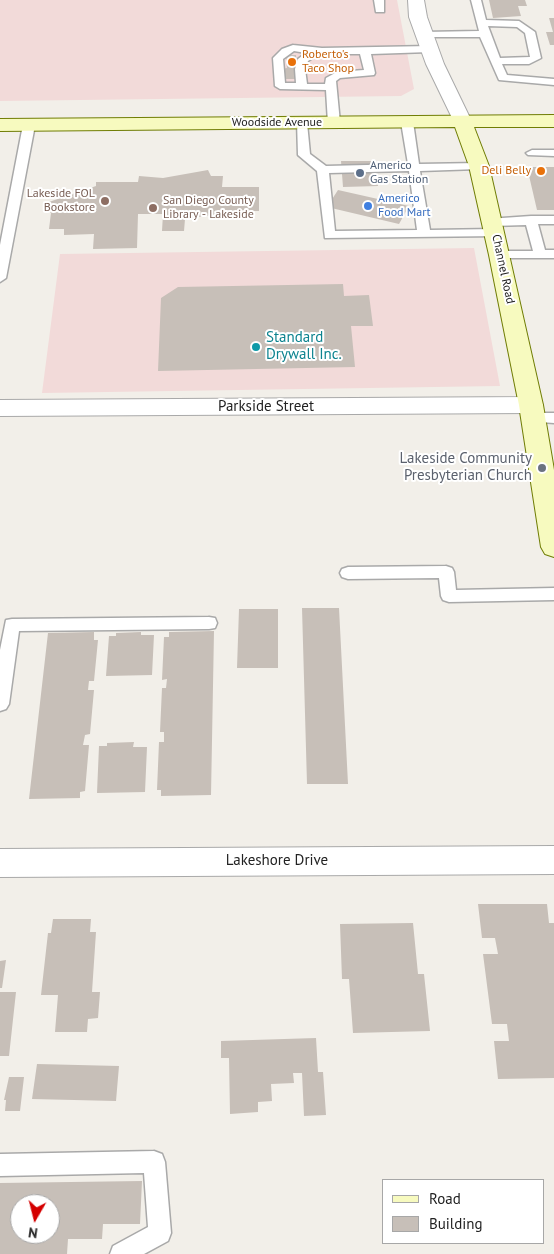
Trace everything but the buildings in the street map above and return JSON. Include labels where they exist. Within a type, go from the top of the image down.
[{"type":"main road","name":"Woodside Avenue","points":[[0,125],[554,121]]},
{"type":"main road","name":"Channel Road","points":[[463,122],[480,166],[539,414],[554,548]]},
{"type":"street","name":"Channel Road","points":[[416,0],[427,42],[463,122]]},
{"type":"street","name":"Parkside Street","points":[[0,408],[539,414]]},
{"type":"street","name":"Lakeshore Drive","points":[[0,863],[554,860]]},
{"type":"lane","points":[[476,0],[483,29],[503,78],[554,82]]},
{"type":"lane","points":[[331,87],[280,86],[278,58],[293,48],[323,51],[365,51],[427,42],[483,29],[519,24],[530,32],[536,58],[529,61],[495,62]]},
{"type":"lane","points":[[302,87],[300,63],[309,55],[323,51]]},
{"type":"lane","points":[[334,123],[330,80],[333,76],[370,72],[365,51]]},
{"type":"lane","points":[[407,122],[424,234]]},
{"type":"lane","points":[[301,123],[304,155],[323,170],[480,166]]},
{"type":"lane","points":[[0,278],[30,125]]},
{"type":"lane","points":[[532,153],[554,153]]},
{"type":"lane","points":[[323,170],[329,235],[424,234],[496,237],[540,254],[554,254]]},
{"type":"lane","points":[[531,220],[540,254]]},
{"type":"lane","points":[[496,237],[531,220],[554,220]]},
{"type":"lane","points":[[348,573],[446,572],[449,596],[554,594]]},
{"type":"lane","points":[[0,704],[12,625],[209,623]]},
{"type":"lane","points":[[0,1166],[154,1162],[160,1233],[120,1254]]},
{"type":"shaded area","points":[[0,0],[397,0],[414,89],[401,96],[0,101]]},
{"type":"shaded area","points":[[474,248],[500,386],[42,393],[60,254]]},
{"type":"place","name":"Roberto's Taco Shop","points":[[292,62]]},
{"type":"place","name":"Deli Belly","points":[[541,171]]},
{"type":"place","name":"Americo Gas Station","points":[[360,173]]},
{"type":"place","name":"Lakeside FOL Bookstore","points":[[105,201]]},
{"type":"place","name":"Americo Food Mart","points":[[368,206]]},
{"type":"place","name":"San Diego County Library - Lakeside","points":[[153,208]]},
{"type":"place","name":"Standard Drywall Inc.","points":[[256,347]]},
{"type":"place","name":"Lakeside Community Presbyterian Church","points":[[542,468]]}]
